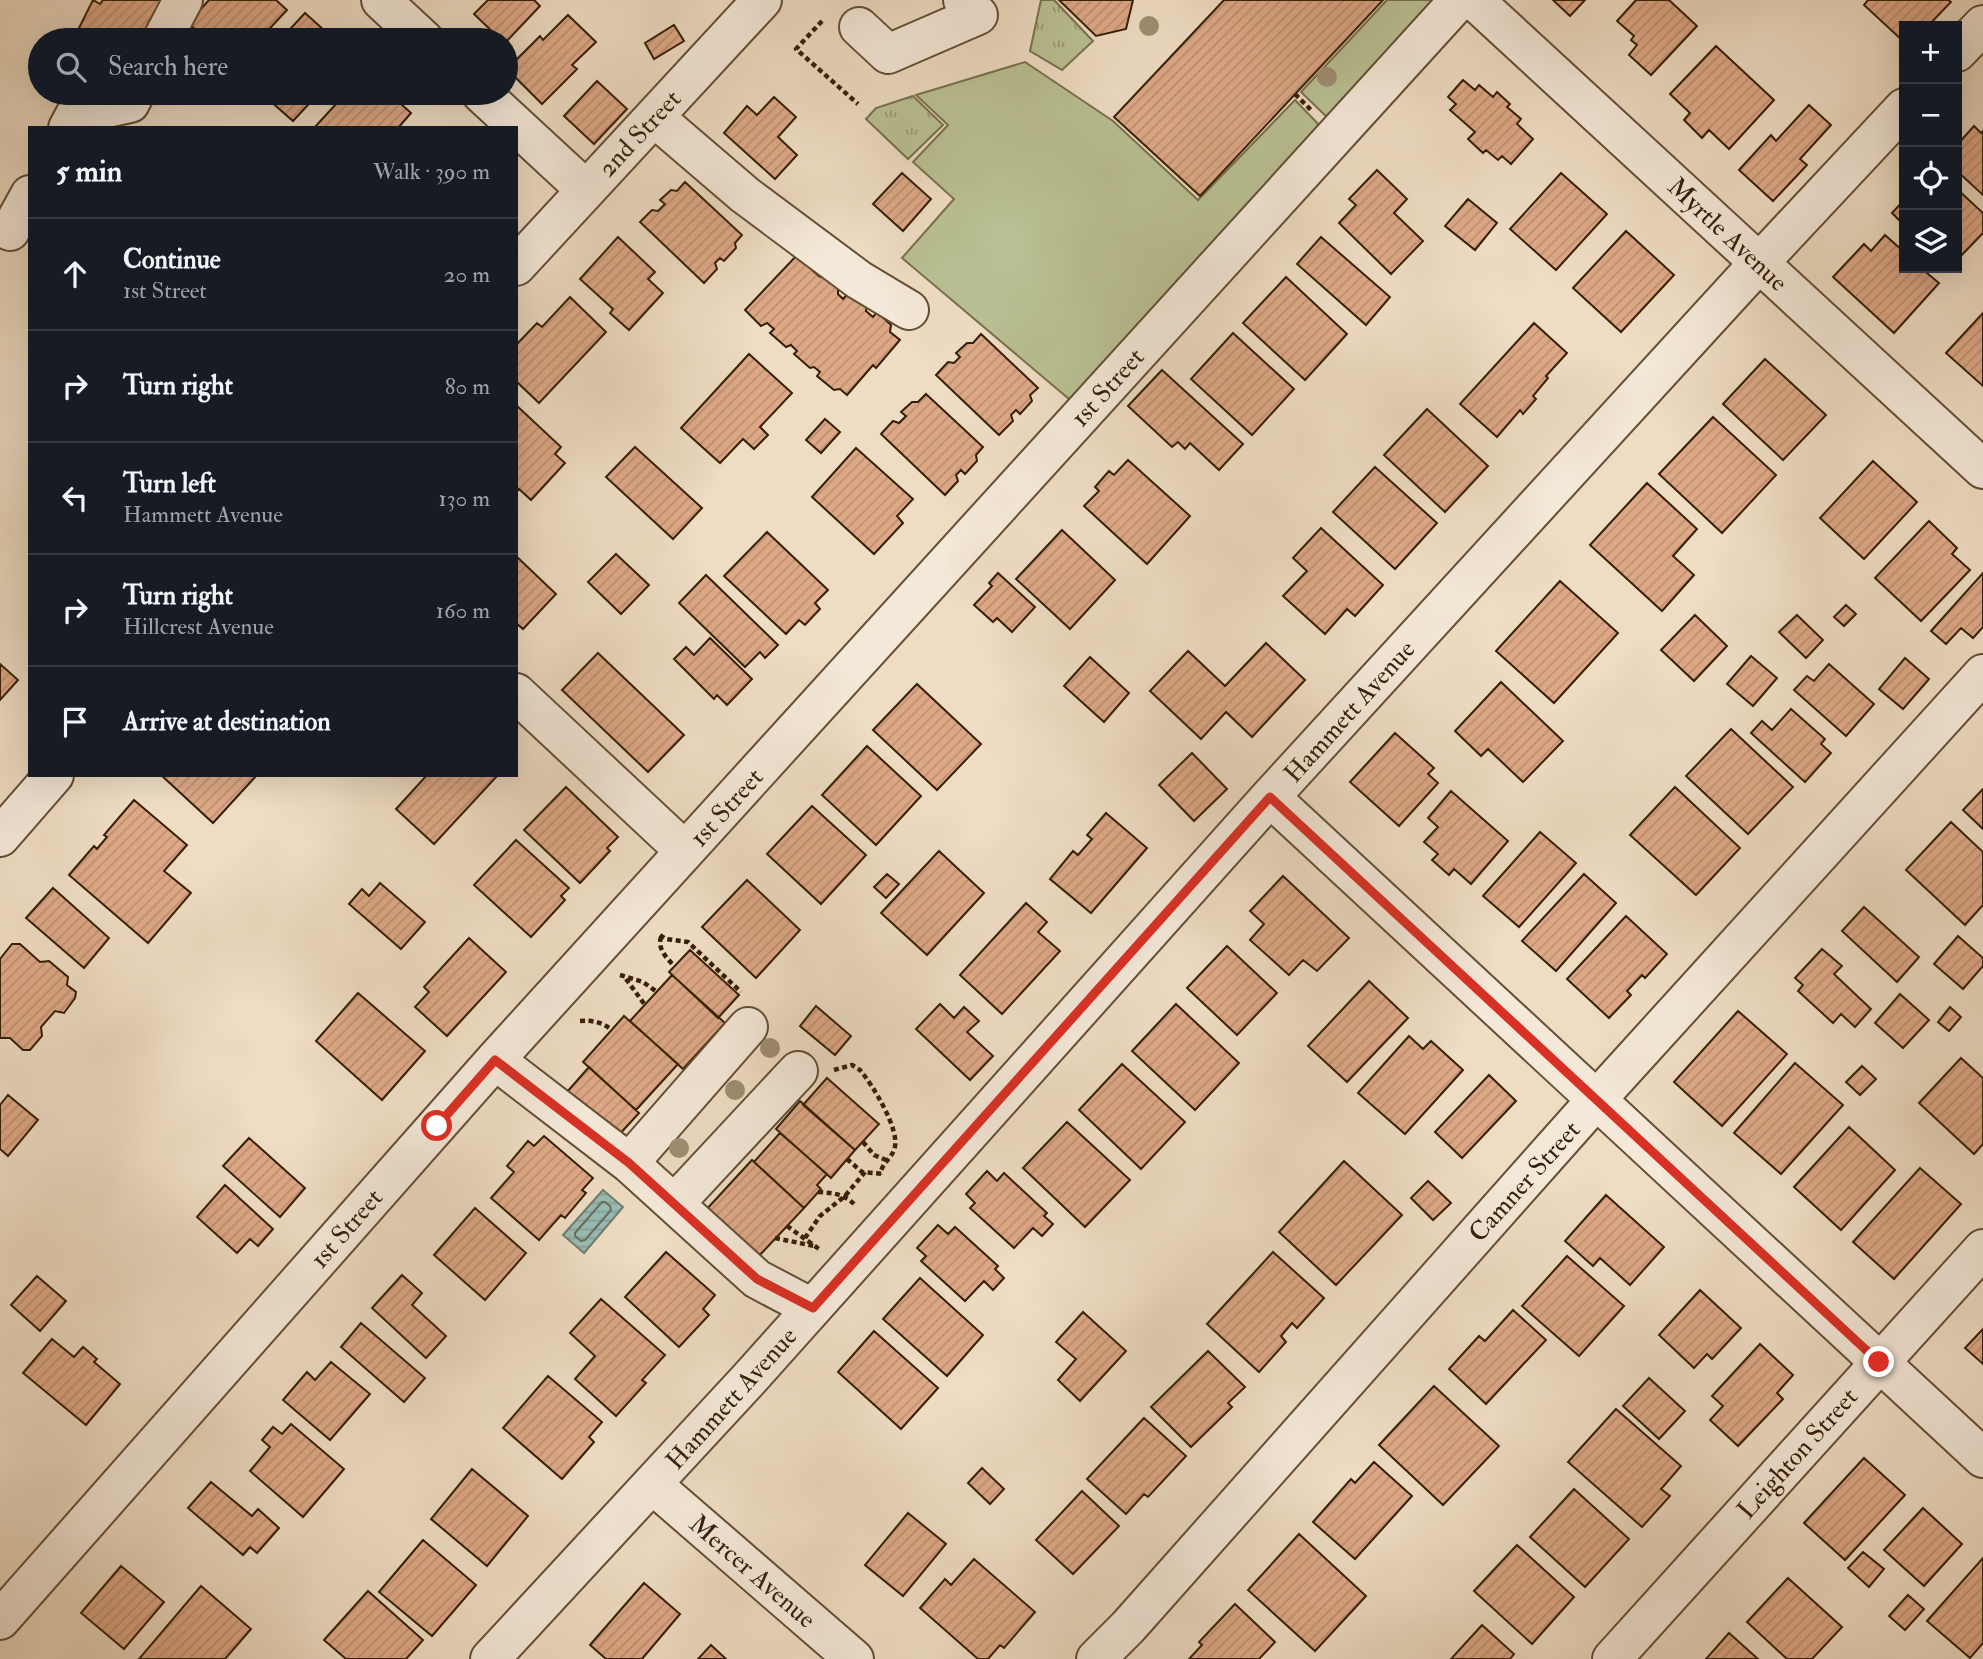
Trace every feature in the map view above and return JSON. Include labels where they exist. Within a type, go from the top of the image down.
[{"type":"street","points":[[168,28],[183,0]]},
{"type":"street","points":[[381,0],[411,28]]},
{"type":"street","name":"2nd Street","points":[[518,264],[762,0]]},
{"type":"street","name":"1st Street","points":[[0,1620],[495,1060],[1459,0]]},
{"type":"street","name":"Myrtle Avenue","points":[[1474,0],[1983,469]]},
{"type":"street","points":[[841,24],[888,54],[978,15],[967,2]]},
{"type":"street","points":[[1962,47],[1983,24]]},
{"type":"street","points":[[69,126],[75,115],[121,105]]},
{"type":"street","points":[[494,105],[517,126]]},
{"type":"street","name":"Hammett Avenue","points":[[490,1659],[813,1308],[1270,797],[1759,262],[1899,113]]},
{"type":"street","points":[[654,117],[745,195],[859,280],[909,310]]},
{"type":"street","points":[[518,127],[586,190]]},
{"type":"street","points":[[10,231],[28,199]]},
{"type":"street","name":"Camner Street","points":[[1096,1659],[1128,1627],[1597,1099],[1983,674]]},
{"type":"street","points":[[518,695],[685,851]]},
{"type":"street","points":[[0,838],[52,777]]},
{"type":"street","points":[[1270,797],[1983,1458]]},
{"type":"street","points":[[629,1163],[748,1027]]},
{"type":"street","points":[[495,1060],[629,1163],[757,1279],[813,1308]]},
{"type":"street","points":[[675,1203],[797,1071]]},
{"type":"street","name":"Leighton Street","points":[[1612,1659],[1983,1249]]},
{"type":"street","name":"Mercer Avenue","points":[[652,1484],[854,1659]]},
{"type":"path","points":[[841,24],[796,50],[858,104]]},
{"type":"path","points":[[662,937],[662,949],[674,966]]},
{"type":"path","points":[[625,978],[645,1005]]},
{"type":"path","points":[[863,1142],[874,1155],[886,1160]]},
{"type":"path","points":[[805,1238],[820,1216],[845,1196],[865,1172]]},
{"type":"path","points":[[775,1238],[815,1246]]},
{"type":"green space","points":[[1041,0],[1054,0],[1093,41],[1062,70],[1030,51]]},
{"type":"green space","points":[[1387,0],[1435,0],[1331,121],[1301,92]]},
{"type":"green space","points":[[1025,62],[1113,121],[1198,200],[1295,100],[1323,129],[1075,404],[902,258],[954,199],[913,162],[948,125],[916,95]]},
{"type":"green space","points":[[913,96],[943,125],[908,159],[866,119],[876,108]]},
{"type":"water","points":[[603,1190],[623,1207],[584,1253],[563,1235]]},
{"type":"building","points":[[93,0],[100,4],[103,0],[173,0],[158,28],[79,28]]},
{"type":"building","points":[[209,0],[276,0],[287,10],[270,28],[194,28],[188,23]]},
{"type":"building","points":[[488,0],[534,0],[540,6],[518,29],[489,28],[474,14]]},
{"type":"building","points":[[1059,0],[1133,0],[1126,29],[1096,36]]},
{"type":"building","points":[[1224,0],[1383,0],[1200,196],[1114,117]]},
{"type":"building","points":[[1553,0],[1585,0],[1570,16]]},
{"type":"building","points":[[1636,0],[1669,0],[1697,26],[1651,75],[1629,55],[1637,45],[1631,40],[1634,36],[1617,21]]},
{"type":"building","points":[[1868,0],[1951,2],[1933,21],[1899,21],[1899,37],[1864,5]]},
{"type":"building","points":[[305,13],[322,28],[291,28]]},
{"type":"building","points":[[568,15],[596,42],[572,65],[577,69],[542,104],[518,80],[518,58],[540,36],[543,40]]},
{"type":"building","points":[[674,25],[684,41],[654,59],[645,43]]},
{"type":"building","points":[[1716,46],[1774,100],[1729,149],[1709,130],[1702,138],[1684,120],[1690,113],[1670,94]]},
{"type":"building","points":[[1463,80],[1475,90],[1479,85],[1493,97],[1497,92],[1510,104],[1507,107],[1521,119],[1517,124],[1533,139],[1511,164],[1502,156],[1498,160],[1486,150],[1483,153],[1468,139],[1475,132],[1450,110],[1456,104],[1448,97]]},
{"type":"building","points":[[597,81],[627,109],[594,144],[564,116]]},
{"type":"building","points":[[774,97],[796,117],[778,137],[797,155],[775,179],[724,133],[747,106],[757,115]]},
{"type":"building","points":[[275,105],[308,105],[293,121]]},
{"type":"building","points":[[335,105],[402,105],[411,113],[400,126],[316,126]]},
{"type":"building","points":[[1809,105],[1831,125],[1800,159],[1807,165],[1773,201],[1739,170],[1771,135],[1776,141]]},
{"type":"building","points":[[1974,126],[1981,133],[1983,131],[1983,195],[1962,176],[1962,139]]},
{"type":"building","points":[[1377,170],[1407,199],[1394,213],[1423,241],[1391,274],[1339,223],[1356,205],[1349,199]]},
{"type":"building","points":[[902,173],[931,199],[903,231],[873,204]]},
{"type":"building","points":[[1561,173],[1607,214],[1556,270],[1510,229]]},
{"type":"building","points":[[685,182],[742,235],[735,243],[736,248],[724,261],[720,258],[715,263],[717,269],[704,283],[640,222],[652,210],[658,211],[665,204],[660,200],[671,190],[677,191]]},
{"type":"building","points":[[1962,194],[1983,213],[1983,233],[1962,255]]},
{"type":"building","points":[[1468,199],[1497,223],[1475,250],[1445,226]]},
{"type":"building","points":[[1899,205],[1899,220],[1892,213]]},
{"type":"building","points":[[1626,231],[1674,275],[1621,332],[1573,288]]},
{"type":"building","points":[[1885,235],[1899,248],[1899,273],[1927,273],[1939,283],[1894,333],[1833,277],[1864,244],[1871,251]]},
{"type":"building","points":[[618,237],[655,272],[648,279],[663,293],[629,330],[610,313],[613,309],[580,279]]},
{"type":"building","points":[[1321,237],[1390,297],[1366,325],[1297,264]]},
{"type":"building","points":[[799,253],[812,265],[813,271],[820,277],[823,274],[838,288],[838,294],[843,299],[852,289],[867,303],[866,311],[873,317],[877,312],[891,325],[890,332],[900,340],[876,368],[873,365],[847,395],[840,389],[834,390],[817,376],[820,372],[814,367],[810,368],[794,354],[797,351],[791,345],[786,347],[770,333],[774,329],[767,323],[761,326],[745,310]]},
{"type":"building","points":[[1286,277],[1347,334],[1305,380],[1243,323]]},
{"type":"building","points":[[570,297],[606,332],[539,403],[518,383],[518,343],[537,323],[542,327]]},
{"type":"building","points":[[1983,313],[1983,386],[1946,353]]},
{"type":"building","points":[[1534,323],[1567,353],[1546,376],[1548,378],[1533,396],[1536,399],[1523,414],[1520,410],[1497,437],[1460,404]]},
{"type":"building","points":[[1233,333],[1294,389],[1252,435],[1191,379]]},
{"type":"building","points":[[981,334],[1038,388],[1030,395],[1032,401],[1020,414],[1016,410],[1011,415],[1013,421],[999,435],[936,375],[948,362],[954,363],[960,357],[956,353],[967,343],[973,343]]},
{"type":"building","points":[[749,354],[792,393],[760,427],[768,435],[754,449],[743,439],[720,463],[681,428]]},
{"type":"building","points":[[1765,359],[1826,415],[1783,460],[1723,404]]},
{"type":"building","points":[[1162,370],[1243,444],[1219,470],[1190,443],[1185,449],[1178,442],[1172,447],[1128,406]]},
{"type":"building","points":[[926,394],[983,447],[976,455],[977,461],[965,474],[961,470],[956,475],[958,481],[945,495],[881,434],[893,421],[899,423],[906,416],[901,412]]},
{"type":"building","points":[[518,407],[561,447],[555,454],[565,463],[531,500],[519,489]]},
{"type":"building","points":[[1427,409],[1488,466],[1445,512],[1384,455]]},
{"type":"building","points":[[1713,417],[1776,475],[1722,533],[1659,474]]},
{"type":"building","points":[[825,419],[840,432],[821,453],[806,440]]},
{"type":"building","points":[[635,447],[702,508],[673,539],[606,477]]},
{"type":"building","points":[[856,448],[913,499],[897,516],[903,523],[874,554],[812,497]]},
{"type":"building","points":[[1128,460],[1190,516],[1147,564],[1084,506],[1099,491],[1095,487],[1109,471],[1114,475]]},
{"type":"building","points":[[1873,461],[1917,502],[1864,559],[1820,518]]},
{"type":"building","points":[[1375,467],[1437,523],[1395,569],[1333,512]]},
{"type":"building","points":[[1647,483],[1697,529],[1673,556],[1694,575],[1662,611],[1590,545]]},
{"type":"building","points":[[1929,521],[1957,548],[1952,554],[1970,570],[1921,621],[1875,578]]},
{"type":"building","points":[[1321,528],[1383,585],[1355,616],[1347,609],[1325,634],[1283,596],[1307,571],[1293,558]]},
{"type":"building","points":[[1062,530],[1115,580],[1070,629],[1016,579]]},
{"type":"building","points":[[767,532],[828,590],[815,603],[820,609],[805,625],[799,620],[786,634],[724,576]]},
{"type":"building","points":[[616,554],[649,585],[621,614],[588,582]]},
{"type":"building","points":[[518,558],[556,594],[523,629],[518,625]]},
{"type":"building","points":[[998,573],[1035,607],[1012,632],[997,618],[993,622],[974,605],[992,586],[989,583]]},
{"type":"building","points":[[1983,573],[1983,627],[1973,638],[1961,628],[1946,644],[1931,631]]},
{"type":"building","points":[[706,575],[778,645],[765,658],[760,652],[745,667],[679,603]]},
{"type":"building","points":[[1560,581],[1618,633],[1554,703],[1496,651]]},
{"type":"building","points":[[1846,605],[1856,614],[1844,626],[1834,617]]},
{"type":"building","points":[[1695,615],[1727,646],[1694,681],[1661,650]]},
{"type":"building","points":[[1797,615],[1823,640],[1806,658],[1779,632]]},
{"type":"building","points":[[710,638],[752,679],[727,705],[717,695],[714,699],[674,659],[686,647],[694,655]]},
{"type":"building","points":[[1266,643],[1305,680],[1252,737],[1226,712],[1201,739],[1150,691],[1188,651],[1225,686]]},
{"type":"building","points":[[598,653],[684,735],[648,772],[562,690]]},
{"type":"building","points":[[1751,656],[1777,678],[1753,706],[1727,684]]},
{"type":"building","points":[[1090,657],[1129,693],[1104,722],[1064,686]]},
{"type":"building","points":[[1905,658],[1929,679],[1903,709],[1879,689]]},
{"type":"building","points":[[0,664],[18,680],[0,700]]},
{"type":"building","points":[[1829,664],[1874,704],[1846,736],[1794,690],[1807,676],[1814,681]]},
{"type":"building","points":[[1501,682],[1563,741],[1523,782],[1488,749],[1481,756],[1455,731]]},
{"type":"building","points":[[917,684],[981,744],[937,790],[873,730]]},
{"type":"building","points":[[1791,709],[1825,739],[1821,744],[1831,753],[1805,782],[1751,733],[1762,721],[1772,730]]},
{"type":"building","points":[[1731,729],[1793,787],[1748,834],[1686,776]]},
{"type":"building","points":[[1395,733],[1434,768],[1428,774],[1438,783],[1399,826],[1350,782]]},
{"type":"building","points":[[867,746],[921,796],[876,845],[822,795]]},
{"type":"building","points":[[1192,753],[1227,789],[1194,821],[1159,785]]},
{"type":"building","points":[[163,777],[255,777],[213,823]]},
{"type":"building","points":[[425,777],[496,777],[434,844],[396,809]]},
{"type":"building","points":[[566,787],[618,837],[607,848],[610,851],[580,883],[524,830]]},
{"type":"building","points":[[1675,787],[1740,848],[1696,895],[1630,835]]},
{"type":"building","points":[[1983,789],[1983,829],[1963,810]]},
{"type":"building","points":[[1451,791],[1508,841],[1471,884],[1454,869],[1449,875],[1432,860],[1438,854],[1424,842],[1438,827],[1428,818]]},
{"type":"building","points":[[134,800],[187,845],[164,871],[191,893],[148,943],[69,875],[94,846],[97,849],[107,837],[104,835]]},
{"type":"building","points":[[812,806],[866,855],[821,904],[767,854]]},
{"type":"building","points":[[1106,813],[1147,848],[1091,913],[1050,879],[1073,851],[1078,855],[1092,839],[1087,835]]},
{"type":"building","points":[[1951,822],[1983,852],[1983,905],[1965,925],[1906,870]]},
{"type":"building","points":[[1540,832],[1576,863],[1519,927],[1483,896]]},
{"type":"building","points":[[516,840],[569,888],[561,896],[565,900],[531,937],[474,885]]},
{"type":"building","points":[[939,851],[984,893],[927,955],[881,913]]},
{"type":"building","points":[[887,874],[899,884],[886,898],[874,887]]},
{"type":"building","points":[[1584,874],[1616,903],[1556,971],[1522,941]]},
{"type":"building","points":[[1283,876],[1349,938],[1317,971],[1303,960],[1289,975],[1250,940],[1264,924],[1250,911]]},
{"type":"building","points":[[747,880],[800,930],[756,978],[702,927]]},
{"type":"building","points":[[380,883],[425,922],[401,949],[349,904],[362,889],[369,896]]},
{"type":"building","points":[[53,888],[109,938],[84,968],[26,918]]},
{"type":"building","points":[[1026,903],[1047,922],[1038,932],[1060,951],[1002,1014],[960,975]]},
{"type":"building","points":[[1864,907],[1919,957],[1897,982],[1842,931]]},
{"type":"building","points":[[1626,916],[1667,954],[1645,978],[1642,975],[1627,991],[1631,995],[1609,1018],[1567,979]]},
{"type":"building","points":[[1958,936],[1983,958],[1983,966],[1963,989],[1934,964]]},
{"type":"building","points":[[469,938],[506,972],[447,1036],[415,1007],[429,992],[424,987]]},
{"type":"building","points":[[12,944],[20,944],[40,962],[49,961],[68,977],[67,985],[76,992],[75,998],[64,1013],[55,1011],[41,1027],[42,1036],[30,1050],[23,1050],[10,1038],[0,1038],[0,959]]},
{"type":"building","points":[[1227,946],[1277,993],[1237,1035],[1187,988]]},
{"type":"building","points":[[1822,949],[1842,966],[1834,974],[1871,1009],[1855,1027],[1841,1014],[1833,1023],[1798,991],[1803,985],[1795,978]]},
{"type":"building","points":[[690,950],[739,995],[718,1018],[669,972]]},
{"type":"building","points":[[672,975],[725,1023],[683,1069],[630,1021]]},
{"type":"building","points":[[1369,981],[1408,1018],[1347,1082],[1308,1046]]},
{"type":"building","points":[[358,993],[425,1051],[382,1100],[316,1041]]},
{"type":"building","points":[[1900,994],[1929,1020],[1903,1048],[1875,1023]]},
{"type":"building","points":[[940,1004],[954,1018],[964,1007],[979,1021],[967,1032],[993,1056],[970,1080],[916,1029]]},
{"type":"building","points":[[1176,1004],[1239,1063],[1195,1110],[1132,1051]]},
{"type":"building","points":[[816,1006],[851,1036],[835,1055],[800,1026]]},
{"type":"building","points":[[1950,1007],[1961,1017],[1949,1031],[1938,1022]]},
{"type":"building","points":[[1738,1011],[1787,1054],[1722,1126],[1674,1082]]},
{"type":"building","points":[[624,1016],[678,1064],[636,1110],[583,1062]]},
{"type":"building","points":[[1409,1036],[1423,1049],[1431,1041],[1463,1070],[1405,1134],[1358,1093]]},
{"type":"building","points":[[1961,1058],[1983,1078],[1983,1144],[1974,1154],[1919,1103]]},
{"type":"building","points":[[1795,1063],[1843,1105],[1781,1174],[1734,1133]]},
{"type":"building","points":[[1122,1064],[1185,1122],[1141,1169],[1079,1110]]},
{"type":"building","points":[[1862,1066],[1876,1079],[1860,1095],[1846,1082]]},
{"type":"building","points":[[589,1067],[639,1113],[617,1137],[567,1092]]},
{"type":"building","points":[[1489,1075],[1516,1101],[1462,1158],[1435,1132]]},
{"type":"building","points":[[827,1078],[879,1124],[855,1150],[803,1105]]},
{"type":"building","points":[[8,1095],[38,1120],[8,1156],[0,1149],[0,1105]]},
{"type":"building","points":[[800,1101],[855,1150],[831,1178],[776,1129]]},
{"type":"building","points":[[1067,1122],[1130,1180],[1085,1227],[1023,1168]]},
{"type":"building","points":[[1849,1127],[1895,1170],[1841,1230],[1794,1187]]},
{"type":"building","points":[[780,1133],[827,1174],[817,1185],[821,1189],[804,1208],[754,1162]]},
{"type":"building","points":[[544,1136],[593,1178],[582,1190],[586,1193],[565,1218],[561,1215],[539,1240],[491,1198],[514,1172],[507,1166],[528,1141],[534,1146]]},
{"type":"building","points":[[249,1138],[305,1188],[280,1217],[223,1166]]},
{"type":"building","points":[[752,1160],[804,1208],[757,1258],[705,1211]]},
{"type":"building","points":[[1344,1161],[1402,1215],[1336,1285],[1279,1232]]},
{"type":"building","points":[[1920,1168],[1961,1204],[1894,1279],[1853,1242]]},
{"type":"building","points":[[987,1171],[997,1181],[1004,1173],[1047,1213],[1044,1216],[1053,1224],[1042,1236],[1033,1228],[1014,1248],[970,1208],[975,1203],[966,1194]]},
{"type":"building","points":[[1428,1181],[1451,1203],[1433,1220],[1411,1198]]},
{"type":"building","points":[[225,1185],[273,1229],[258,1246],[250,1239],[237,1253],[197,1217]]},
{"type":"building","points":[[1606,1195],[1664,1247],[1630,1285],[1600,1258],[1593,1266],[1565,1241]]},
{"type":"building","points":[[475,1208],[526,1253],[485,1300],[434,1255]]},
{"type":"building","points":[[938,1225],[948,1234],[955,1227],[998,1266],[995,1269],[1004,1278],[993,1290],[984,1281],[965,1301],[921,1261],[926,1256],[917,1248]]},
{"type":"building","points":[[666,1252],[715,1295],[703,1309],[709,1315],[679,1347],[625,1297]]},
{"type":"building","points":[[1273,1252],[1324,1298],[1297,1328],[1292,1323],[1281,1336],[1286,1342],[1259,1372],[1207,1324]]},
{"type":"building","points":[[1567,1256],[1624,1306],[1579,1356],[1522,1306]]},
{"type":"building","points":[[402,1275],[422,1293],[412,1305],[446,1336],[426,1358],[372,1308]]},
{"type":"building","points":[[37,1276],[66,1301],[40,1331],[11,1305]]},
{"type":"building","points":[[920,1278],[983,1335],[947,1376],[883,1319]]},
{"type":"building","points":[[1700,1290],[1741,1328],[1712,1359],[1707,1354],[1694,1368],[1659,1335]]},
{"type":"building","points":[[601,1299],[665,1355],[642,1380],[646,1383],[616,1416],[575,1379],[595,1356],[570,1333]]},
{"type":"building","points":[[1513,1310],[1546,1340],[1486,1404],[1449,1369],[1479,1336],[1485,1341]]},
{"type":"building","points":[[1083,1312],[1126,1351],[1080,1401],[1058,1380],[1076,1359],[1056,1342]]},
{"type":"building","points":[[361,1323],[425,1378],[404,1402],[341,1347]]},
{"type":"building","points":[[1983,1329],[1983,1364],[1965,1348]]},
{"type":"building","points":[[874,1331],[938,1388],[901,1429],[838,1372]]},
{"type":"building","points":[[52,1339],[74,1357],[83,1347],[97,1359],[94,1362],[120,1384],[86,1425],[23,1373]]},
{"type":"building","points":[[1760,1344],[1793,1375],[1777,1393],[1783,1399],[1738,1446],[1710,1420],[1723,1406],[1712,1396]]},
{"type":"building","points":[[1208,1351],[1245,1387],[1228,1403],[1232,1407],[1191,1447],[1151,1407]]},
{"type":"building","points":[[331,1362],[370,1394],[330,1440],[283,1400],[307,1372],[315,1380]]},
{"type":"building","points":[[548,1376],[602,1422],[589,1437],[594,1442],[562,1479],[503,1428]]},
{"type":"building","points":[[1649,1378],[1685,1411],[1659,1439],[1623,1406]]},
{"type":"building","points":[[1434,1386],[1499,1446],[1443,1505],[1379,1445]]},
{"type":"building","points":[[1616,1409],[1681,1466],[1661,1489],[1670,1496],[1642,1527],[1568,1462]]},
{"type":"building","points":[[1144,1418],[1186,1456],[1148,1497],[1144,1494],[1126,1514],[1087,1479]]},
{"type":"building","points":[[291,1424],[344,1469],[303,1517],[250,1471],[270,1447],[262,1440],[273,1427],[282,1434]]},
{"type":"building","points":[[1864,1458],[1905,1495],[1845,1560],[1804,1523]]},
{"type":"building","points":[[1374,1462],[1412,1496],[1355,1559],[1313,1522],[1351,1479],[1355,1483]]},
{"type":"building","points":[[982,1468],[1004,1489],[990,1504],[968,1483]]},
{"type":"building","points":[[472,1469],[528,1516],[487,1566],[431,1519]]},
{"type":"building","points":[[211,1482],[252,1516],[258,1509],[279,1528],[257,1553],[250,1547],[243,1555],[188,1508]]},
{"type":"building","points":[[1574,1489],[1629,1539],[1585,1587],[1530,1537]]},
{"type":"building","points":[[1082,1491],[1119,1526],[1073,1574],[1036,1540]]},
{"type":"building","points":[[1923,1508],[1962,1544],[1924,1586],[1884,1550]]},
{"type":"building","points":[[908,1513],[946,1544],[903,1596],[865,1565]]},
{"type":"building","points":[[1299,1534],[1366,1596],[1315,1651],[1248,1590]]},
{"type":"building","points":[[423,1540],[476,1585],[432,1636],[379,1592]]},
{"type":"building","points":[[1517,1545],[1574,1597],[1532,1644],[1474,1591]]},
{"type":"building","points":[[1863,1552],[1884,1569],[1869,1587],[1848,1568]]},
{"type":"building","points":[[1983,1558],[1983,1643],[1970,1658],[1927,1621]]},
{"type":"building","points":[[974,1559],[1035,1612],[1004,1648],[1000,1645],[988,1659],[978,1659],[920,1608],[945,1579],[951,1585]]},
{"type":"building","points":[[121,1566],[164,1602],[124,1649],[81,1613]]},
{"type":"building","points":[[1788,1578],[1842,1627],[1812,1659],[1787,1659],[1747,1622]]},
{"type":"building","points":[[644,1583],[680,1614],[642,1659],[606,1659],[590,1645]]},
{"type":"building","points":[[201,1586],[251,1629],[225,1659],[139,1659]]},
{"type":"building","points":[[368,1591],[423,1640],[406,1659],[346,1659],[324,1640]]},
{"type":"building","points":[[1908,1595],[1924,1609],[1905,1630],[1889,1616]]},
{"type":"building","points":[[1235,1604],[1275,1642],[1259,1659],[1189,1659],[1202,1645],[1199,1642]]},
{"type":"building","points":[[1482,1625],[1514,1654],[1510,1659],[1451,1659]]},
{"type":"building","points":[[1729,1633],[1758,1659],[1706,1659]]},
{"type":"building","points":[[711,1645],[726,1659],[698,1659]]},
{"type":"route","points":[[437,1126],[495,1060],[629,1163],[757,1279],[813,1308],[1270,797],[1879,1362]]}]
